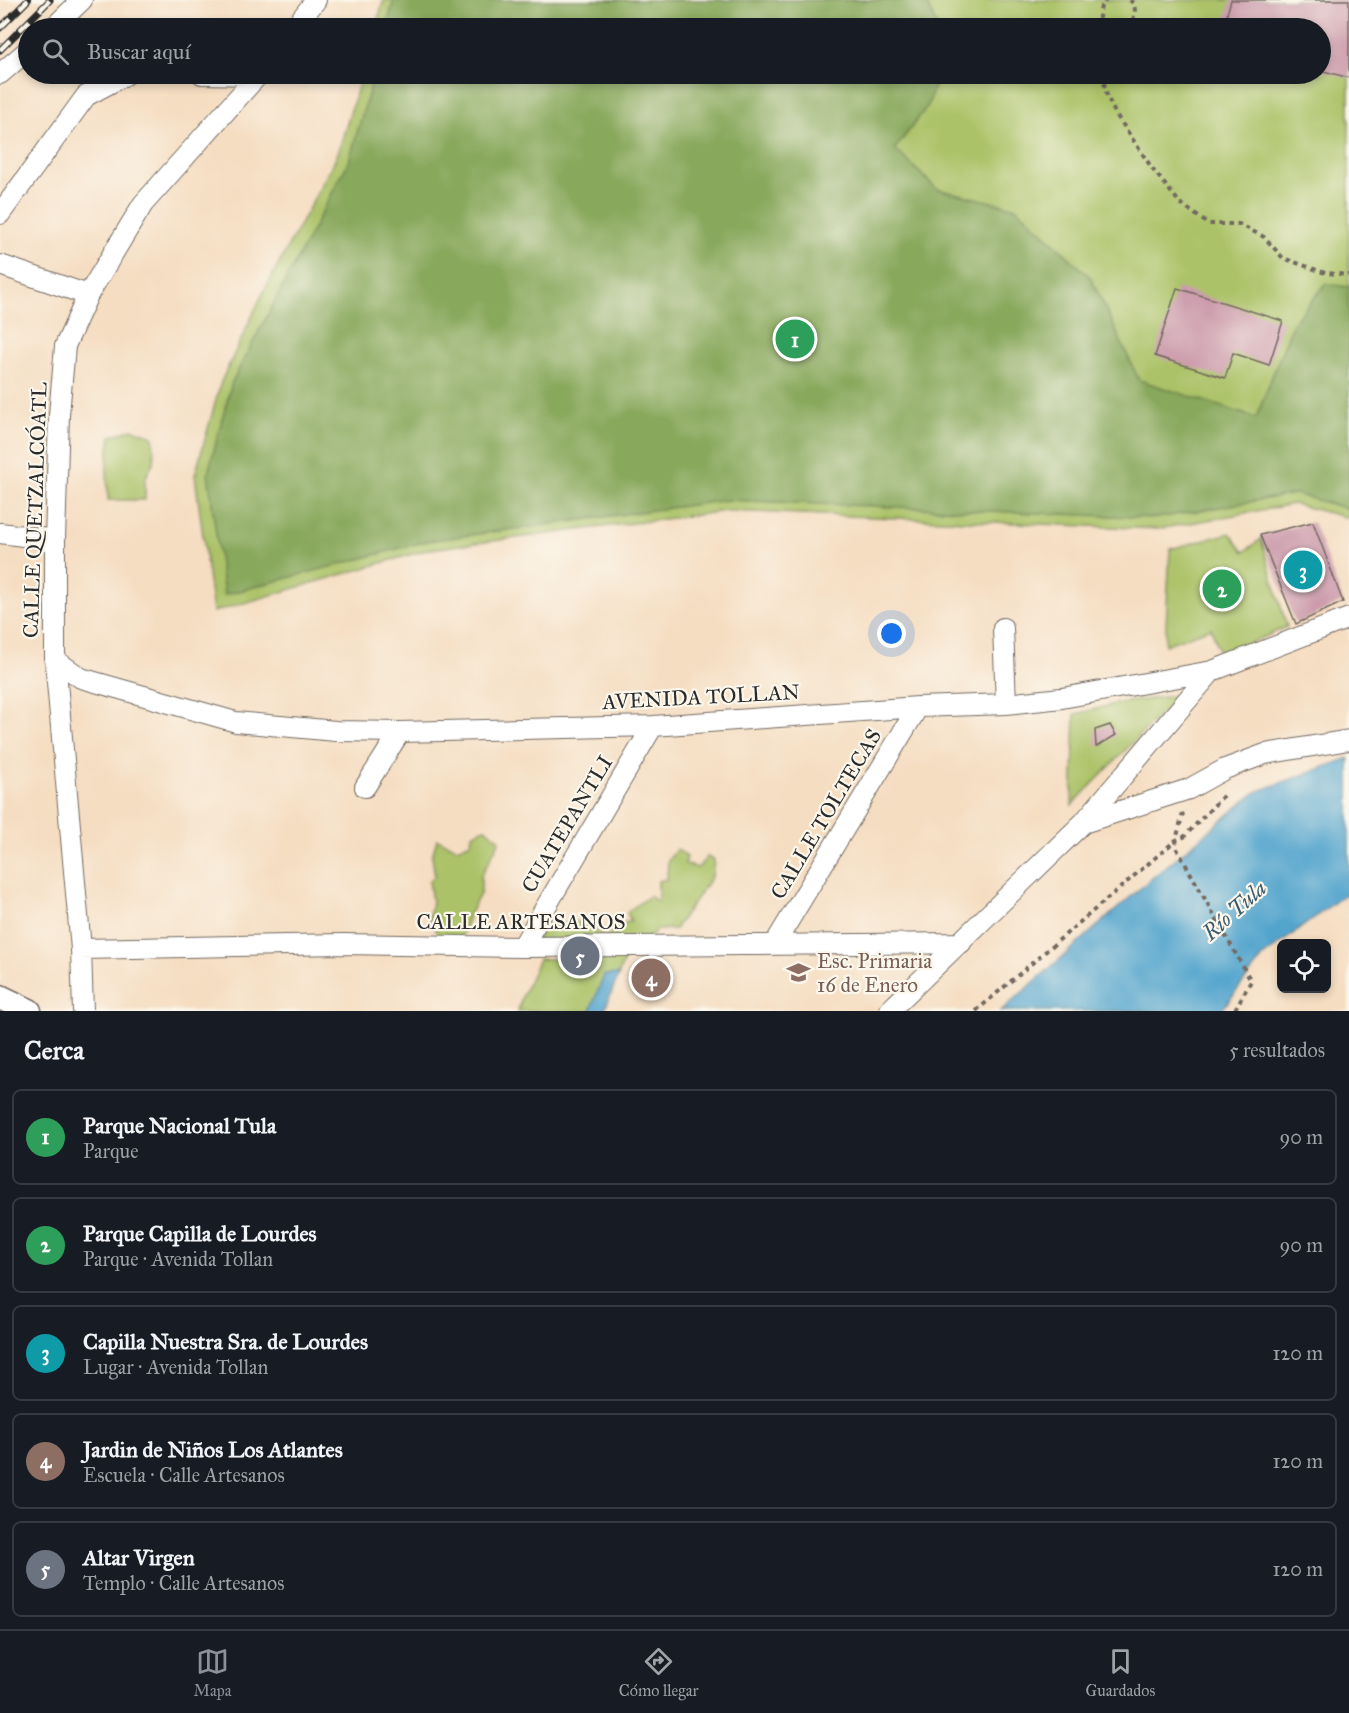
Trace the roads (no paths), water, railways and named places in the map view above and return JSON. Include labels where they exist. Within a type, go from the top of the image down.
[{"type":"street","points":[[63,18],[82,0]]},
{"type":"street","points":[[302,18],[316,0]]},
{"type":"street","points":[[0,74],[18,59]]},
{"type":"street","points":[[0,214],[86,96],[108,84]]},
{"type":"street","name":"CALLE QUETZALCÓATL","points":[[83,1011],[81,950],[55,660],[55,540],[59,415],[65,346],[88,295],[143,204],[250,84]]},
{"type":"street","points":[[0,265],[88,295]]},
{"type":"street","points":[[0,532],[55,540]]},
{"type":"street","name":"AVENIDA TOLLAN","points":[[55,660],[81,678],[236,722],[336,731],[400,732],[652,726],[918,707],[1006,704],[1062,698],[1212,670],[1349,618]]},
{"type":"street","points":[[1003,627],[1006,704]]},
{"type":"street","points":[[889,1011],[1083,823],[1212,670]]},
{"type":"street","name":"CALLE TOLTECAS","points":[[774,945],[918,707]]},
{"type":"street","name":"CUATEPANTLI","points":[[522,947],[652,726]]},
{"type":"street","points":[[365,787],[400,732]]},
{"type":"street","points":[[1083,823],[1189,789],[1225,769],[1265,754],[1349,740]]},
{"type":"street","name":"CALLE ARTESANOS","points":[[81,950],[344,944],[522,947],[961,943]]},
{"type":"street","points":[[0,997],[29,1011]]},
{"type":"water","name":"Río Tula","points":[[1349,758],[1349,894],[1344,895],[1287,939],[1277,939],[1277,946],[1263,957],[1221,1011],[1001,1011],[1152,878],[1256,792]]},
{"type":"water","points":[[619,974],[604,1011],[590,1011],[604,975]]},
{"type":"railway","points":[[0,28],[28,0]]},
{"type":"railway","points":[[32,18],[50,0]]},
{"type":"railway","points":[[0,50],[18,32]]},
{"type":"place","name":"Parque Nacional Tula","points":[[795,339]]},
{"type":"place","name":"Capilla Nuestra Sra. de Lourdes","points":[[1303,570]]},
{"type":"place","name":"Parque Capilla de Lourdes","points":[[1222,589]]},
{"type":"place","name":"Altar Virgen","points":[[580,956]]},
{"type":"place","name":"Esc. Primaria 16 de Enero","points":[[799,973]]},
{"type":"place","name":"Jardin de Niños Los Atlantes","points":[[651,978]]}]
